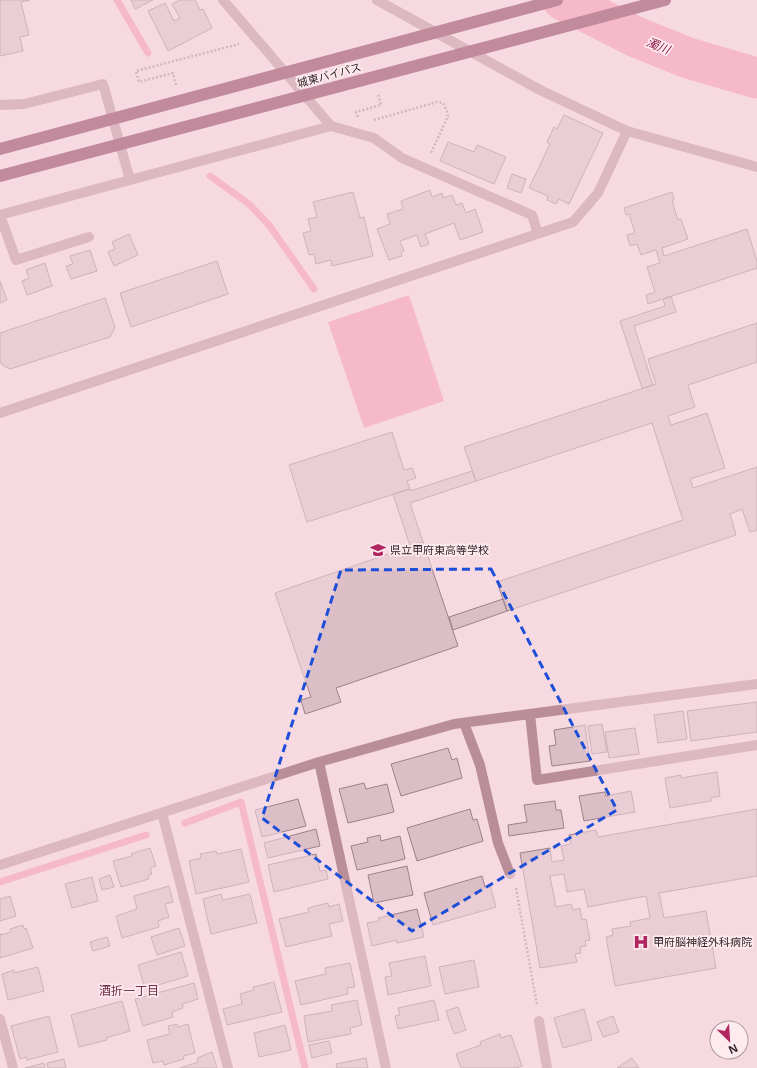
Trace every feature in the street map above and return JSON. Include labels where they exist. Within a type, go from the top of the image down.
[{"type":"highway","name":"城東バイパス","points":[[0,149],[557,0]]},
{"type":"highway","name":"城東バイパス","points":[[0,176],[666,0]]},
{"type":"street","points":[[223,0],[331,126]]},
{"type":"street","points":[[376,0],[540,90],[627,131],[757,168]]},
{"type":"street","points":[[0,105],[24,104],[103,84],[130,180]]},
{"type":"street","points":[[89,237],[16,260],[0,215],[331,126],[374,138],[402,158],[532,215],[538,234]]},
{"type":"street","points":[[0,413],[573,222],[598,193],[627,131]]},
{"type":"street","points":[[0,865],[319,762],[454,724],[757,684]]},
{"type":"street","points":[[530,714],[538,780],[757,745]]},
{"type":"street","points":[[464,723],[480,765],[498,843],[510,874]]},
{"type":"street","points":[[319,762],[386,1068]]},
{"type":"street","points":[[162,813],[228,1068]]},
{"type":"street","points":[[0,1019],[12,1068]]},
{"type":"street","points":[[539,1022],[548,1068]]},
{"type":"path","points":[[180,102],[173,73],[139,82],[136,70],[257,39]]},
{"type":"path","points":[[360,123],[356,112],[381,105],[373,77]]},
{"type":"path","points":[[367,121],[438,102],[443,103],[448,116],[425,168]]},
{"type":"path","points":[[510,874],[518,892],[539,1022]]},
{"type":"highlighted area","points":[[491,569],[617,810],[412,931],[262,818],[341,570]]},
{"type":"shaded area","points":[[409,295],[444,401],[364,428],[328,322]]},
{"type":"building","points":[[0,0],[30,0],[21,2],[29,35],[20,37],[23,51],[0,56]]},
{"type":"building","points":[[131,0],[153,0],[135,9]]},
{"type":"building","points":[[180,0],[195,0],[200,10],[203,9],[212,28],[168,51],[148,11],[165,3],[174,21],[180,18],[172,4]]},
{"type":"building","points":[[564,115],[603,133],[569,204],[559,199],[556,204],[547,200],[548,196],[529,188],[550,144],[547,142],[554,127],[557,129]]},
{"type":"building","points":[[448,142],[474,152],[477,145],[506,157],[494,184],[440,161]]},
{"type":"building","points":[[512,174],[526,179],[521,193],[507,188]]},
{"type":"building","points":[[430,190],[432,197],[442,193],[443,198],[452,195],[456,205],[462,203],[466,213],[475,209],[483,232],[460,240],[454,223],[425,234],[429,244],[421,247],[417,235],[400,241],[404,251],[401,252],[402,256],[389,260],[377,229],[390,224],[387,214],[403,209],[401,201]]},
{"type":"building","points":[[353,192],[360,218],[364,217],[373,256],[332,266],[331,260],[316,264],[314,254],[309,255],[303,233],[311,231],[308,219],[317,217],[313,202]]},
{"type":"building","points":[[672,192],[674,200],[672,201],[678,220],[681,219],[688,239],[662,248],[664,256],[747,229],[757,261],[757,268],[648,304],[646,295],[655,292],[647,267],[660,263],[656,250],[641,255],[637,244],[630,246],[627,235],[635,233],[629,214],[626,215],[624,208]]},
{"type":"building","points":[[129,234],[138,255],[114,266],[108,252],[115,249],[112,242]]},
{"type":"building","points":[[90,250],[97,271],[71,279],[66,266],[73,264],[70,256]]},
{"type":"building","points":[[217,261],[228,294],[131,327],[120,293]]},
{"type":"building","points":[[45,263],[52,286],[27,295],[22,281],[29,278],[26,270]]},
{"type":"building","points":[[0,281],[7,300],[0,303]]},
{"type":"building","points":[[671,296],[676,312],[634,326],[653,385],[642,388],[620,321],[665,306],[663,299]]},
{"type":"building","points":[[105,298],[115,327],[110,337],[10,369],[2,365],[0,360],[0,333]]},
{"type":"building","points":[[757,323],[757,362],[688,385],[695,407],[668,416],[671,425],[707,413],[725,468],[690,479],[693,488],[757,467],[757,530],[750,532],[742,509],[730,514],[736,535],[507,611],[497,582],[683,520],[652,423],[476,481],[464,447],[656,384],[648,359]]},
{"type":"building","points":[[392,432],[404,470],[412,468],[416,478],[407,481],[410,489],[307,522],[289,465]]},
{"type":"building","points":[[472,471],[476,481],[410,503],[423,542],[410,546],[393,494],[410,489],[410,491]]},
{"type":"building","points":[[423,542],[458,646],[336,688],[341,702],[305,714],[301,700],[311,697],[275,593]]},
{"type":"building","points":[[503,599],[507,611],[453,630],[449,617]]},
{"type":"building","points":[[757,702],[757,732],[691,741],[687,711]]},
{"type":"building","points":[[683,711],[687,739],[658,743],[654,715]]},
{"type":"building","points":[[602,724],[607,752],[592,754],[588,726]]},
{"type":"building","points":[[585,725],[590,761],[552,766],[549,746],[556,745],[554,730]]},
{"type":"building","points":[[635,728],[639,754],[609,758],[605,732]]},
{"type":"building","points":[[448,748],[452,760],[457,758],[462,778],[401,796],[391,764]]},
{"type":"building","points":[[717,772],[720,796],[711,798],[711,801],[670,808],[665,778],[681,775],[681,778]]},
{"type":"building","points":[[364,783],[366,789],[387,784],[394,812],[348,823],[339,789]]},
{"type":"building","points":[[631,791],[635,812],[584,821],[579,796],[605,792],[606,796]]},
{"type":"building","points":[[298,799],[306,826],[262,837],[255,810]]},
{"type":"building","points":[[555,801],[556,810],[561,810],[564,828],[509,836],[508,825],[527,822],[524,805]]},
{"type":"building","points":[[470,809],[473,820],[477,819],[483,841],[417,861],[407,828]]},
{"type":"building","points":[[757,809],[757,876],[659,893],[664,918],[706,911],[716,968],[615,986],[606,937],[613,935],[612,929],[631,926],[630,922],[650,918],[646,896],[588,907],[584,889],[567,892],[564,874],[550,876],[556,907],[571,904],[573,910],[580,908],[582,920],[586,919],[590,940],[585,941],[586,946],[580,947],[581,953],[575,954],[577,962],[540,968],[520,853],[550,848],[552,862],[564,860],[561,846],[571,844],[569,835],[596,830],[598,837]]},
{"type":"building","points":[[316,829],[320,846],[268,858],[264,843]]},
{"type":"building","points":[[380,835],[381,841],[400,836],[405,859],[357,870],[351,846],[368,842],[367,838]]},
{"type":"building","points":[[150,848],[156,866],[150,868],[152,874],[148,876],[149,879],[121,887],[113,861],[132,856],[131,854]]},
{"type":"building","points":[[241,849],[249,882],[196,894],[189,861],[201,858],[200,854],[216,851],[217,854]]},
{"type":"building","points":[[316,854],[320,871],[326,870],[328,879],[274,892],[268,865]]},
{"type":"building","points":[[407,866],[413,895],[374,903],[368,875]]},
{"type":"building","points":[[110,875],[114,887],[102,890],[99,879]]},
{"type":"building","points":[[482,876],[485,887],[490,885],[496,907],[433,925],[424,893]]},
{"type":"building","points":[[92,877],[98,901],[72,908],[65,884]]},
{"type":"building","points":[[169,886],[173,902],[165,904],[169,917],[158,921],[159,927],[122,938],[116,916],[137,909],[134,896]]},
{"type":"building","points":[[221,894],[223,900],[250,894],[257,923],[211,934],[203,899]]},
{"type":"building","points":[[10,896],[16,916],[0,921],[0,899]]},
{"type":"building","points":[[328,903],[329,907],[339,904],[343,921],[329,924],[332,936],[286,947],[279,919],[309,912],[308,908]]},
{"type":"building","points":[[417,909],[424,937],[397,943],[396,940],[372,946],[367,923],[379,921],[378,918]]},
{"type":"building","points":[[23,925],[24,929],[26,928],[33,948],[0,958],[0,933],[1,935],[11,932],[10,929]]},
{"type":"building","points":[[179,928],[185,946],[157,955],[151,937]]},
{"type":"building","points":[[107,937],[110,946],[93,951],[90,942]]},
{"type":"building","points":[[181,952],[188,976],[145,989],[138,965]]},
{"type":"building","points":[[425,956],[431,986],[388,995],[385,977],[392,976],[389,963]]},
{"type":"building","points":[[474,960],[479,987],[445,994],[439,967]]},
{"type":"building","points":[[350,963],[355,987],[347,988],[348,994],[301,1005],[295,981],[326,974],[325,968]]},
{"type":"building","points":[[38,967],[44,991],[8,1000],[2,974],[14,970],[14,973]]},
{"type":"building","points":[[274,982],[282,1012],[227,1025],[223,1009],[242,1004],[240,994],[254,990],[253,987]]},
{"type":"building","points":[[194,983],[198,999],[182,1004],[183,1008],[172,1012],[173,1017],[143,1026],[135,999]]},
{"type":"building","points":[[357,1000],[362,1025],[350,1028],[351,1034],[308,1042],[304,1016],[332,1011],[331,1005]]},
{"type":"building","points":[[434,1000],[439,1020],[398,1029],[395,1016],[400,1015],[398,1008]]},
{"type":"building","points":[[122,1001],[130,1031],[106,1038],[107,1040],[79,1047],[71,1015]]},
{"type":"building","points":[[458,1007],[466,1030],[454,1034],[446,1011]]},
{"type":"building","points":[[584,1009],[592,1040],[563,1048],[554,1018]]},
{"type":"building","points":[[49,1016],[58,1052],[27,1060],[26,1057],[20,1059],[11,1026]]},
{"type":"building","points":[[613,1016],[619,1032],[603,1037],[597,1022]]},
{"type":"building","points":[[177,1024],[178,1027],[188,1024],[195,1053],[183,1056],[184,1059],[164,1065],[163,1061],[153,1063],[147,1040],[170,1034],[168,1026]]},
{"type":"building","points":[[285,1025],[291,1050],[259,1057],[254,1033]]},
{"type":"building","points":[[500,1034],[501,1038],[511,1035],[522,1066],[516,1068],[461,1068],[456,1054],[481,1045],[480,1042]]},
{"type":"building","points":[[329,1041],[332,1053],[312,1058],[309,1045]]},
{"type":"building","points":[[212,1052],[217,1068],[180,1068],[198,1062],[197,1058]]},
{"type":"building","points":[[366,1058],[368,1068],[337,1068],[336,1064]]},
{"type":"building","points":[[632,1058],[639,1068],[617,1068]]},
{"type":"building","points":[[64,1059],[66,1068],[48,1068],[47,1063]]},
{"type":"building","points":[[44,1063],[45,1068],[25,1068]]},
{"type":"waterway","points":[[117,0],[148,53]]},
{"type":"waterway","name":"濁川","points":[[563,0],[636,37],[688,58],[757,78]]},
{"type":"waterway","points":[[210,176],[249,204],[269,225],[314,289]]},
{"type":"waterway","points":[[185,823],[241,802],[305,1068]]},
{"type":"waterway","points":[[0,882],[146,835]]},
{"type":"place","name":"県立甲府東高等学校","points":[[378,550]]},
{"type":"place","name":"甲府脳神経外科病院","points":[[641,942]]},
{"type":"district","name":"酒折一丁目","points":[[129,991]]}]
